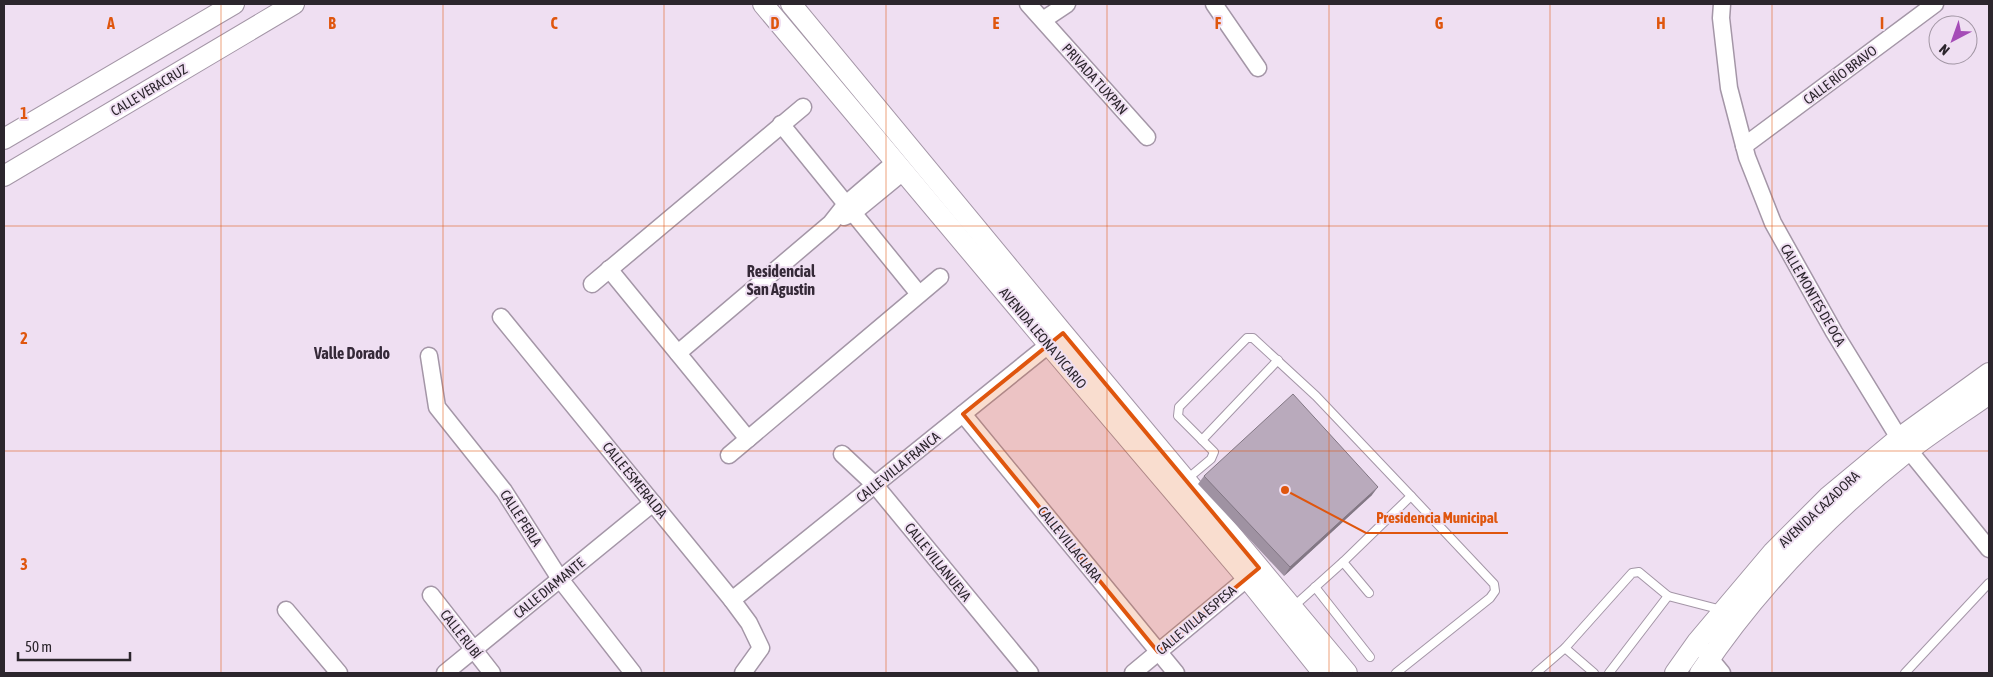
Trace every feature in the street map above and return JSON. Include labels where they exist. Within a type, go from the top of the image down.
[{"type":"street","points":[[4,139],[234,4]]},
{"type":"street","name":"CALLE VERACRUZ","points":[[4,176],[223,46],[274,9],[294,4]]},
{"type":"street","name":"AVENIDA LEONA VICARIO","points":[[763,4],[899,167],[1186,480],[1323,673]]},
{"type":"street","name":"AVENIDA LEONA VICARIO","points":[[791,4],[1056,339],[1253,573],[1292,607],[1347,673]]},
{"type":"street","name":"PRIVADA TUXPAN","points":[[1028,4],[1147,137]]},
{"type":"street","points":[[1043,20],[1067,4]]},
{"type":"street","points":[[1214,4],[1258,68]]},
{"type":"street","name":"CALLE MONTES DE OCA","points":[[1722,4],[1721,18],[1730,88],[1747,157],[1773,223],[1834,332],[1904,444],[1989,549]]},
{"type":"street","name":"CALLE RÍO BRAVO","points":[[1744,146],[1935,4]]},
{"type":"street","points":[[210,18],[213,33],[223,46]]},
{"type":"street","points":[[592,284],[803,107]]},
{"type":"street","points":[[781,124],[919,294]]},
{"type":"street","points":[[678,353],[899,167]]},
{"type":"street","points":[[609,269],[748,439]]},
{"type":"street","points":[[730,455],[940,277]]},
{"type":"street","name":"CALLE ESMERALDA","points":[[501,317],[749,623],[761,648],[744,673]]},
{"type":"street","name":"CALLE VILLA FRANCA","points":[[732,600],[1056,339]]},
{"type":"street","name":"CALLE PERLA","points":[[429,356],[437,407],[504,491],[560,579],[632,673]]},
{"type":"street","name":"AVENIDA CAZADORA","points":[[1675,673],[1697,642],[1732,615],[1783,569],[1904,444],[1989,373]]},
{"type":"street","name":"AVENIDA CAZADORA","points":[[1904,444],[1989,394]]},
{"type":"street","name":"CALLE VILLACLARA","points":[[963,414],[1176,673]]},
{"type":"street","name":"CALLE VILLANUEVA","points":[[842,454],[875,485],[1030,673]]},
{"type":"street","name":"CALLE DIAMANTE","points":[[445,673],[653,503]]},
{"type":"street","name":"CALLE VILLA ESPESA","points":[[1133,673],[1253,573]]},
{"type":"street","name":"CALLE RUBÍ","points":[[431,595],[492,673]]},
{"type":"street","points":[[286,610],[339,673]]},
{"type":"street","name":"AVENIDA CAZADORA","points":[[1711,668],[1732,615]]},
{"type":"street","points":[[1697,642],[1711,668]]},
{"type":"lane","points":[[1186,480],[1213,456],[1214,452],[1178,416],[1179,407],[1247,338],[1253,338],[1316,396],[1494,584],[1495,592],[1490,598],[1396,673]]},
{"type":"lane","points":[[1202,440],[1278,360]]},
{"type":"lane","points":[[1292,607],[1344,562],[1411,496]]},
{"type":"lane","points":[[1344,562],[1369,593]]},
{"type":"lane","points":[[1536,673],[1565,648],[1632,573],[1639,572],[1668,596],[1732,615]]},
{"type":"lane","points":[[1905,673],[1989,583]]},
{"type":"lane","points":[[1315,587],[1370,657]]},
{"type":"lane","points":[[1609,673],[1668,596]]},
{"type":"lane","points":[[1565,648],[1594,673]]},
{"type":"highlighted area","points":[[1063,333],[1259,568],[1158,652],[963,414]]},
{"type":"building","points":[[1293,394],[1378,487],[1290,567],[1204,476]]},
{"type":"place","name":"Presidencia Municipal","points":[[1285,490]]},
{"type":"district","name":"Residencial San Agustin","points":[[781,280]]},
{"type":"district","name":"Valle Dorado","points":[[352,353]]}]
